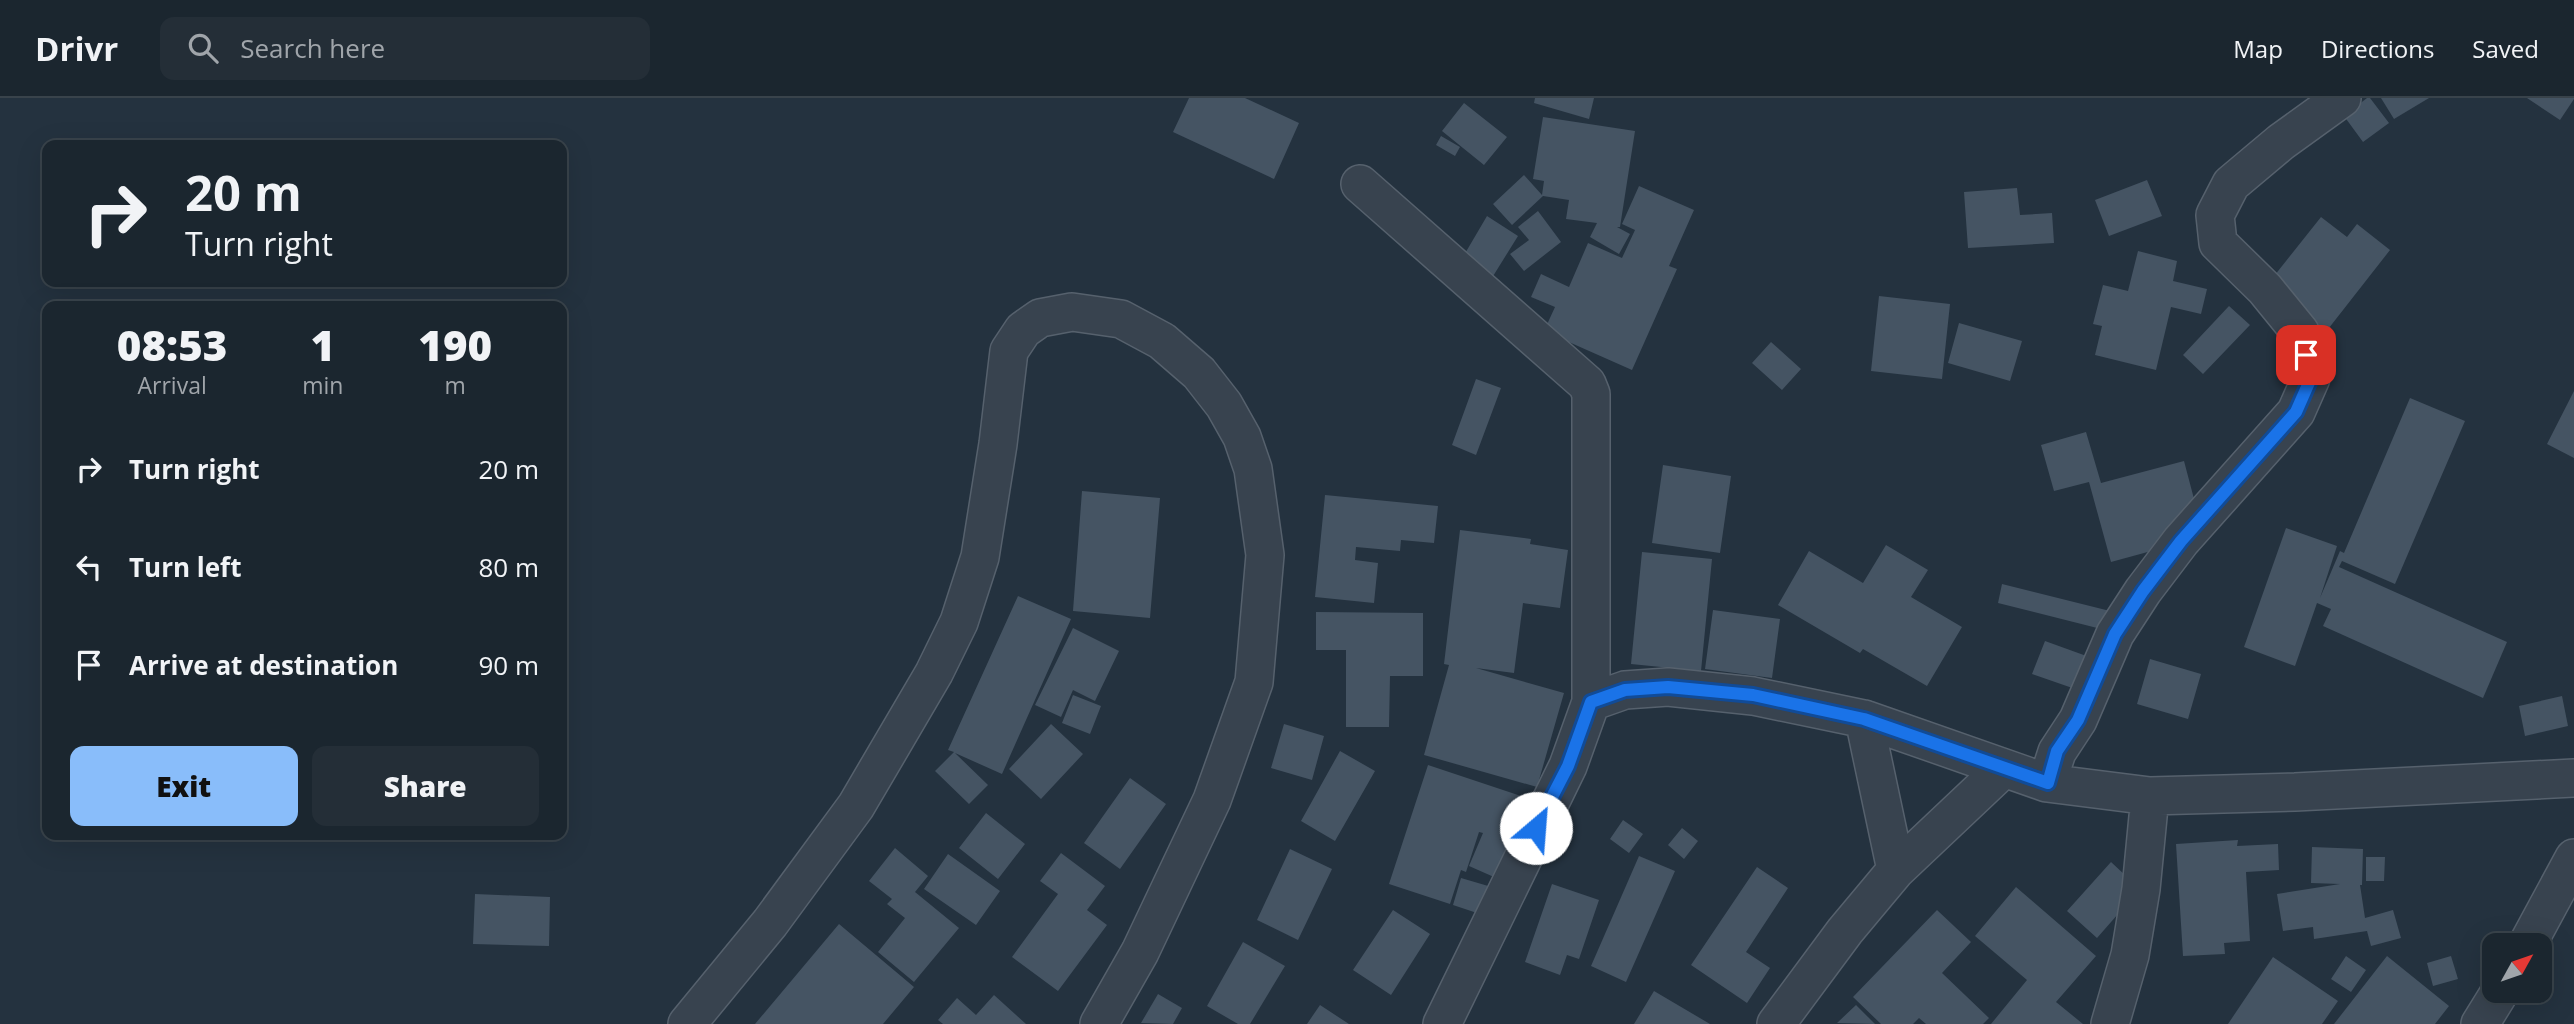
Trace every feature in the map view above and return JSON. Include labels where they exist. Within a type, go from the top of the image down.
[{"type":"street","points":[[2048,783],[2057,751],[2078,720],[2115,634],[2181,541],[2296,412],[2311,378],[2300,332],[2265,289],[2218,243],[2215,215],[2231,184],[2281,142],[2342,98]]},
{"type":"street","points":[[1360,184],[1587,384],[1591,394],[1591,702],[1568,766],[1442,1024]]},
{"type":"street","points":[[687,1024],[770,923],[856,806],[934,673],[958,622],[980,557],[1009,351],[1023,330],[1040,318],[1072,312],[1121,319],[1162,341],[1199,373],[1224,405],[1242,437],[1253,469],[1265,555],[1254,682],[1212,800],[1140,952],[1099,1024]]},
{"type":"street","points":[[1591,702],[1625,690],[1668,687],[1753,695],[1864,719],[2048,783],[2150,796],[2295,792],[2574,778]]},
{"type":"street","points":[[1864,719],[1896,870]]},
{"type":"street","points":[[1776,1024],[1845,931],[1896,870],[2004,768]]},
{"type":"street","points":[[2110,1024],[2130,955],[2141,889],[2150,796]]},
{"type":"street","points":[[2533,933],[2574,858]]},
{"type":"street","points":[[2480,1024],[2493,1003]]},
{"type":"building","points":[[1189,98],[1245,98],[1299,123],[1274,179],[1173,132]]},
{"type":"building","points":[[1535,98],[1594,98],[1589,119],[1534,103]]},
{"type":"building","points":[[2370,98],[2389,123],[2363,142],[2344,116]]},
{"type":"building","points":[[2381,98],[2429,98],[2394,119]]},
{"type":"building","points":[[2527,98],[2574,98],[2574,99],[2560,120]]},
{"type":"building","points":[[1464,103],[1507,137],[1484,165],[1442,131]]},
{"type":"building","points":[[1543,117],[1635,131],[1620,227],[1617,227],[1630,234],[1619,254],[1590,237],[1597,223],[1566,219],[1569,200],[1543,196],[1512,225],[1493,204],[1524,175],[1542,195],[1544,181],[1533,179]]},
{"type":"building","points":[[1441,136],[1460,147],[1455,156],[1436,145]]},
{"type":"building","points":[[2147,180],[2162,216],[2109,236],[2095,200]]},
{"type":"building","points":[[1639,186],[1694,210],[1669,266],[1677,269],[1632,370],[1544,331],[1555,307],[1531,297],[1541,274],[1569,287],[1588,243],[1622,258],[1635,230],[1622,224]]},
{"type":"building","points":[[2017,188],[2020,215],[2052,213],[2054,243],[1968,248],[1964,192]]},
{"type":"building","points":[[1538,211],[1561,242],[1524,271],[1510,254],[1529,240],[1518,227]]},
{"type":"building","points":[[1487,216],[1518,236],[1490,281],[1460,262]]},
{"type":"building","points":[[2321,217],[2347,237],[2357,224],[2390,250],[2318,342],[2259,295]]},
{"type":"building","points":[[2138,251],[2177,261],[2173,281],[2207,289],[2201,314],[2171,307],[2156,370],[2095,355],[2102,326],[2093,324],[2103,285],[2128,291]]},
{"type":"building","points":[[1879,296],[1950,304],[1942,379],[1871,371]]},
{"type":"building","points":[[2229,306],[2250,325],[2203,374],[2183,355]]},
{"type":"building","points":[[1959,323],[2022,341],[2010,381],[1948,363]]},
{"type":"building","points":[[1771,342],[1801,369],[1782,390],[1752,363]]},
{"type":"building","points":[[1476,379],[1501,388],[1476,455],[1452,445]]},
{"type":"building","points":[[2574,391],[2574,458],[2547,444]]},
{"type":"building","points":[[2410,398],[2465,421],[2395,584],[2342,561],[2339,567],[2507,642],[2483,698],[2323,626],[2331,609],[2317,603],[2295,666],[2244,647],[2286,528],[2337,546],[2320,598],[2340,551],[2344,553]]},
{"type":"building","points":[[2086,432],[2101,483],[2184,461],[2198,514],[2188,541],[2111,562],[2089,482],[2054,491],[2041,445]]},
{"type":"building","points":[[1663,465],[1731,476],[1720,553],[1652,543]]},
{"type":"building","points":[[1082,491],[1160,498],[1150,618],[1073,611]]},
{"type":"building","points":[[1325,495],[1438,506],[1434,543],[1401,540],[1400,551],[1356,547],[1355,560],[1378,563],[1374,603],[1315,597]]},
{"type":"building","points":[[1460,530],[1531,539],[1530,544],[1568,550],[1560,608],[1523,603],[1514,673],[1476,668],[1564,693],[1537,787],[1424,755],[1449,665],[1444,664]]},
{"type":"building","points":[[1886,545],[1928,570],[1911,597],[1962,627],[1927,686],[1863,649],[1860,653],[1778,605],[1809,551],[1863,583]]},
{"type":"building","points":[[1642,552],[1712,559],[1701,671],[1631,664]]},
{"type":"building","points":[[2002,584],[2118,613],[2113,632],[1998,603]]},
{"type":"building","points":[[1018,596],[1071,619],[1002,774],[955,753],[988,785],[969,804],[935,771],[954,752],[948,750]]},
{"type":"building","points":[[1713,610],[1780,619],[1772,678],[1705,669]]},
{"type":"building","points":[[1316,612],[1423,613],[1423,676],[1390,676],[1389,727],[1346,727],[1346,650],[1316,650]]},
{"type":"building","points":[[1073,628],[1119,651],[1095,701],[1073,690],[1061,717],[1035,705]]},
{"type":"building","points":[[2045,641],[2092,658],[2081,691],[2032,674]]},
{"type":"building","points":[[2150,659],[2201,674],[2188,719],[2137,704]]},
{"type":"building","points":[[1073,695],[1101,706],[1090,734],[1062,723]]},
{"type":"building","points":[[2562,696],[2568,726],[2525,736],[2519,706]]},
{"type":"building","points":[[1051,724],[1083,754],[1041,799],[1009,769]]},
{"type":"building","points":[[1284,724],[1324,736],[1312,780],[1271,768]]},
{"type":"building","points":[[1340,751],[1375,771],[1335,841],[1301,821]]},
{"type":"building","points":[[1428,765],[1521,796],[1506,841],[1499,839],[1518,848],[1503,881],[1469,866],[1483,833],[1479,832],[1466,872],[1461,870],[1450,904],[1389,884]]},
{"type":"building","points":[[1130,778],[1166,804],[1120,869],[1084,843]]},
{"type":"building","points":[[986,813],[1025,844],[998,879],[959,848]]},
{"type":"building","points":[[1623,820],[1643,834],[1629,853],[1610,839]]},
{"type":"building","points":[[1682,828],[1698,841],[1684,859],[1668,845]]},
{"type":"building","points":[[2238,840],[2237,846],[2278,844],[2279,870],[2246,872],[2250,941],[2224,943],[2225,954],[2183,956],[2176,844]]},
{"type":"building","points":[[2312,847],[2363,849],[2360,885],[2365,918],[2393,910],[2401,938],[2371,946],[2367,931],[2314,939],[2313,927],[2283,931],[2277,894],[2340,884],[2311,883]]},
{"type":"building","points":[[895,848],[928,876],[915,892],[959,928],[914,982],[878,952],[905,918],[887,904],[892,899],[869,881]]},
{"type":"building","points":[[1290,849],[1332,869],[1298,940],[1257,920]]},
{"type":"building","points":[[1061,853],[1105,886],[1087,910],[1107,925],[1058,991],[1012,957],[1058,894],[1040,881]]},
{"type":"building","points":[[948,854],[1000,891],[976,925],[924,889]]},
{"type":"building","points":[[1639,856],[1675,871],[1626,982],[1591,966]]},
{"type":"building","points":[[2366,857],[2385,857],[2384,881],[2366,881]]},
{"type":"building","points":[[2111,862],[2140,889],[2097,938],[2067,911]]},
{"type":"building","points":[[1757,867],[1788,888],[1746,952],[1770,968],[1747,1003],[1691,965]]},
{"type":"building","points":[[1461,878],[1495,888],[1486,916],[1453,905]]},
{"type":"building","points":[[1552,884],[1599,900],[1579,959],[1567,955],[1560,975],[1525,962]]},
{"type":"building","points":[[2016,887],[2096,956],[2056,1002],[2083,1024],[1991,1024],[2027,980],[1975,936]]},
{"type":"building","points":[[475,894],[550,897],[549,946],[473,944]]},
{"type":"building","points":[[1393,910],[1430,934],[1391,995],[1353,970]]},
{"type":"building","points":[[1937,910],[1971,942],[1942,973],[1989,1018],[1983,1024],[1926,1024],[1919,1018],[1913,1024],[1881,1024],[1853,997]]},
{"type":"building","points":[[839,924],[914,987],[883,1024],[755,1024]]},
{"type":"building","points":[[1243,942],[1285,966],[1250,1024],[1238,1024],[1207,1006]]},
{"type":"building","points":[[2346,956],[2366,970],[2351,992],[2331,979]]},
{"type":"building","points":[[2387,956],[2449,1006],[2435,1024],[2334,1024]]},
{"type":"building","points":[[2451,956],[2458,979],[2433,986],[2427,963]]},
{"type":"building","points":[[2273,957],[2338,1001],[2322,1024],[2228,1024]]},
{"type":"building","points":[[1654,991],[1710,1024],[1634,1024]]},
{"type":"building","points":[[1158,994],[1182,1008],[1173,1024],[1141,1023]]},
{"type":"building","points":[[994,995],[1026,1024],[943,1024],[938,1020],[957,998],[976,1015]]},
{"type":"building","points":[[1320,1005],[1349,1024],[1307,1024]]},
{"type":"building","points":[[1856,1005],[1875,1024],[1837,1023]]},
{"type":"route","points":[[1536,828],[1568,766],[1591,702],[1625,690],[1668,687],[1753,695],[1864,719],[2048,783],[2057,751],[2078,720],[2115,634],[2143,591],[2181,541],[2296,412],[2311,378],[2306,355]]}]
